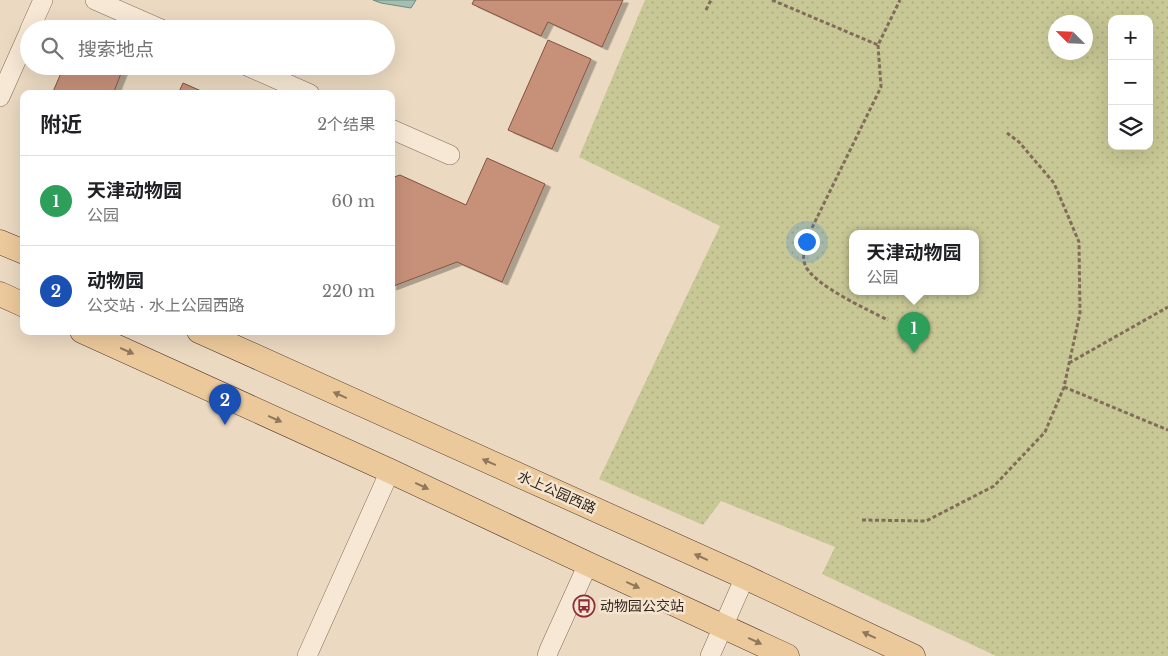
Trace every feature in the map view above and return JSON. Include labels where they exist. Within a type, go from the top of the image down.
[{"type":"main road","points":[[0,242],[20,250]]},
{"type":"main road","points":[[0,294],[20,303]]},
{"type":"main road","points":[[91,335],[390,471],[787,656]]},
{"type":"main road","name":"水上公园西路","points":[[208,335],[745,577],[913,656]]},
{"type":"street","points":[[34,20],[43,0]]},
{"type":"street","points":[[94,0],[140,20]]},
{"type":"street","points":[[0,97],[20,51]]},
{"type":"street","points":[[267,75],[301,90]]},
{"type":"street","points":[[395,131],[450,155]]},
{"type":"street","points":[[307,656],[390,471]]},
{"type":"street","points":[[547,656],[588,564]]},
{"type":"street","points":[[710,656],[745,577]]},
{"type":"path","points":[[706,10],[711,0]]},
{"type":"path","points":[[772,0],[878,45]]},
{"type":"path","points":[[888,320],[850,300],[815,278],[805,266],[803,254],[808,236],[881,87],[878,45],[900,0]]},
{"type":"path","points":[[862,520],[926,521],[994,486],[1045,432],[1064,388],[1080,313],[1079,242],[1054,183],[1019,142],[1008,133]]},
{"type":"path","points":[[1069,363],[1168,307]]},
{"type":"path","points":[[1064,388],[1168,430]]},
{"type":"green space","points":[[645,0],[1168,0],[1168,656],[996,656],[822,574],[835,547],[721,501],[703,525],[599,479],[720,226],[579,157]]},
{"type":"shaded area","points":[[373,0],[416,0],[411,8]]},
{"type":"building","points":[[474,0],[623,0],[602,47],[548,22],[541,36],[472,4]]},
{"type":"building","points":[[548,40],[591,59],[552,149],[508,130]]},
{"type":"building","points":[[60,75],[120,75],[115,90],[54,90]]},
{"type":"building","points":[[183,83],[199,90],[180,90]]},
{"type":"building","points":[[487,158],[545,184],[502,282],[457,262],[395,285],[395,177],[400,175],[466,205]]},
{"type":"place","name":"天津动物园","points":[[914,353]]},
{"type":"place","name":"动物园","points":[[225,425]]},
{"type":"place","name":"动物园公交站","points":[[584,606]]}]
